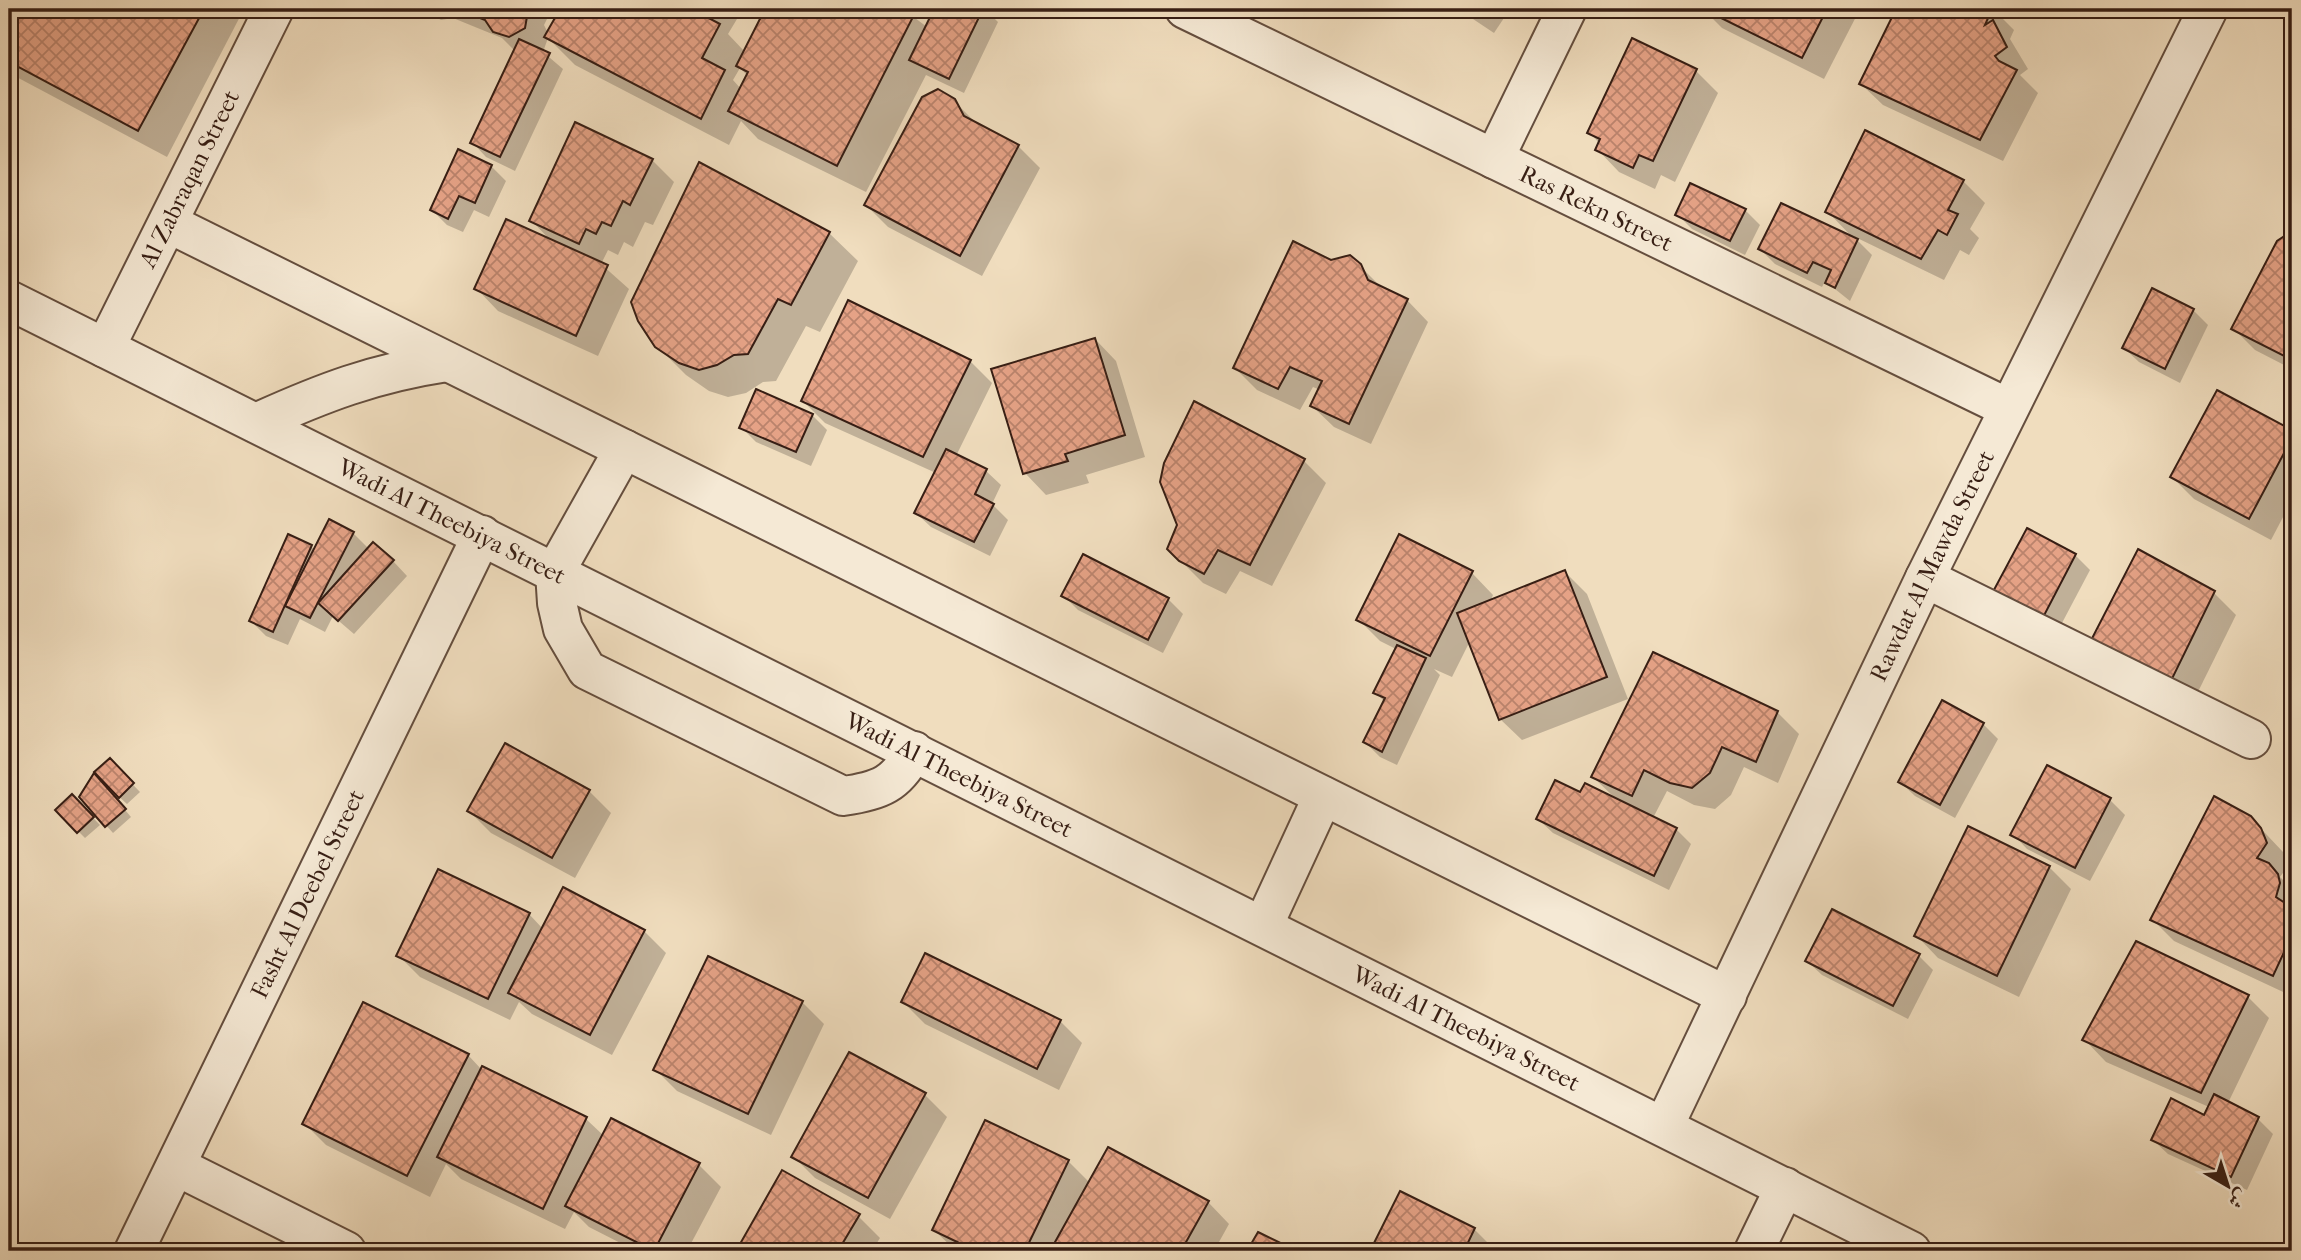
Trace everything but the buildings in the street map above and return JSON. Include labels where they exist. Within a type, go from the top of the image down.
[{"type":"street","name":"Al Zabraqan Street","points":[[106,348],[274,9]]},
{"type":"street","name":"Ras Rekn Street","points":[[1185,9],[2008,408]]},
{"type":"street","points":[[1494,159],[1567,9]]},
{"type":"street","name":"Rawdat Al Mawda Street","points":[[1664,1126],[1925,578],[2208,9]]},
{"type":"street","points":[[168,223],[1727,996]]},
{"type":"street","name":"Wadi Al Theebiya Street","points":[[9,300],[1911,1251]]},
{"type":"street","points":[[256,423],[318,395],[392,370],[447,362]]},
{"type":"street","points":[[624,450],[555,572],[557,603],[563,629],[587,670],[844,796],[866,793],[885,785],[902,774],[914,751]]},
{"type":"street","name":"Fasht Al Deebel Street","points":[[134,1251],[482,535]]},
{"type":"street","points":[[1925,578],[2251,739]]},
{"type":"street","points":[[1263,926],[1323,796]]},
{"type":"street","points":[[176,1166],[345,1251]]},
{"type":"street","points":[[1754,1251],[1785,1187]]}]
